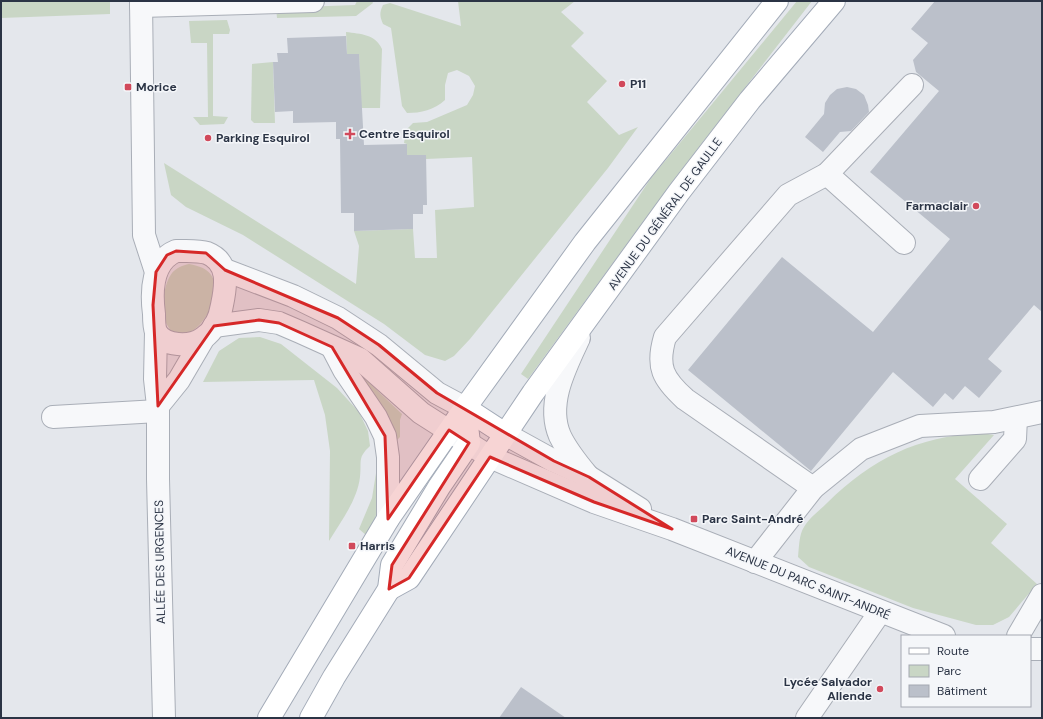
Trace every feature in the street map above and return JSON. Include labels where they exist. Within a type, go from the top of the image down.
[{"type":"main road","points":[[269,718],[388,519],[449,430],[585,242],[777,1]]},
{"type":"main road","name":"AVENUE DU GÉNÉRAL DE GAULLE","points":[[389,589],[409,578],[533,393],[679,192],[750,100],[834,1]]},
{"type":"main road","points":[[465,408],[505,434]]},
{"type":"main road","points":[[312,718],[334,677],[389,589],[392,565],[439,487],[469,443],[465,408]]},
{"type":"street","points":[[313,1],[141,11],[144,235],[156,272],[153,305],[156,332],[164,340],[177,344],[188,344],[208,332],[258,320],[279,323],[360,359],[417,410],[490,457],[594,502],[672,529]]},
{"type":"street","points":[[813,488],[676,390],[662,371],[660,354],[665,337],[788,195],[827,174],[912,85]]},
{"type":"street","points":[[827,174],[904,243]]},
{"type":"street","points":[[53,417],[158,408],[179,380],[208,332],[220,316],[226,287],[225,270],[221,264],[206,253],[176,251],[167,255],[156,272]]},
{"type":"street","points":[[225,270],[292,296],[338,318],[379,345],[437,393],[465,408]]},
{"type":"street","points":[[586,322],[560,380],[556,411],[560,436],[589,477]]},
{"type":"street","name":"ALLÉE DES URGENCES","points":[[156,332],[155,379],[158,408],[158,479],[164,718]]},
{"type":"street","points":[[332,347],[344,370],[376,417],[385,436],[388,457],[388,519]]},
{"type":"street","points":[[755,562],[813,488],[860,449],[920,426],[994,422],[1042,412]]},
{"type":"street","points":[[980,478],[1015,439],[1016,418]]},
{"type":"street","points":[[505,434],[554,462],[589,477],[672,529]]},
{"type":"street","name":"AVENUE DU PARC SAINT-ANDRÉ","points":[[672,529],[941,635]]},
{"type":"street","points":[[1019,635],[1042,595]]},
{"type":"street","points":[[807,718],[880,612]]},
{"type":"street","points":[[1031,649],[1042,649]]},
{"type":"highlighted area","points":[[176,251],[206,253],[225,270],[338,318],[379,345],[437,393],[554,461],[589,477],[672,529],[594,502],[490,457],[409,578],[389,589],[392,565],[469,443],[449,430],[388,519],[385,436],[332,347],[279,323],[259,320],[214,326],[158,406],[153,305],[156,272],[167,255]]},
{"type":"green space","points":[[1,1],[110,1],[110,14],[1,18]]},
{"type":"green space","points":[[357,1],[372,1],[373,3],[356,16],[277,18],[276,8],[355,5]]},
{"type":"green space","points":[[458,1],[575,1],[561,12],[584,33],[571,46],[607,81],[587,102],[619,135],[638,127],[608,168],[470,339],[454,356],[445,361],[425,355],[384,324],[243,235],[186,207],[171,195],[164,163],[356,284],[359,246],[354,231],[413,229],[415,258],[437,258],[435,210],[474,207],[472,157],[426,159],[407,155],[407,144],[404,143],[406,130],[413,123],[427,122],[467,105],[473,95],[475,86],[469,76],[457,70],[448,73],[445,85],[445,100],[427,110],[407,113],[402,106],[391,28],[383,24],[380,13],[383,5],[390,3],[461,26]]},
{"type":"green space","points":[[797,1],[812,1],[675,178],[528,379],[521,374],[651,178]]},
{"type":"green space","points":[[227,20],[230,30],[229,34],[213,34],[213,116],[228,117],[224,124],[200,125],[193,117],[208,117],[207,43],[191,43],[189,21]]},
{"type":"green space","points":[[346,32],[362,34],[376,40],[382,49],[380,108],[361,108],[359,54],[347,54]]},
{"type":"green space","points":[[273,62],[275,123],[254,123],[251,120],[252,64]]},
{"type":"green space","points":[[189,264],[207,270],[213,278],[218,297],[199,325],[194,330],[182,336],[176,334],[168,327],[163,312],[163,303],[166,286],[172,273],[180,267]]},
{"type":"green space","points":[[260,337],[281,344],[337,388],[359,412],[368,431],[370,446],[363,454],[361,460],[360,477],[356,494],[329,541],[330,451],[325,415],[314,380],[203,382],[219,351],[239,338]]},
{"type":"green space","points":[[362,376],[402,414],[400,420],[400,437],[397,440],[394,438],[360,377]]},
{"type":"green space","points":[[981,433],[994,435],[955,479],[1007,524],[991,543],[1037,584],[1009,617],[993,625],[976,625],[913,608],[809,567],[798,557],[801,533],[806,524],[844,487],[861,474],[879,462],[916,445],[936,439]]},
{"type":"green space","points":[[380,463],[379,501],[375,519],[366,535],[359,529],[372,498],[377,467]]},
{"type":"building","name":"Farmaclair","points":[[935,1],[1042,1],[1042,312],[1034,305],[988,359],[1002,371],[979,398],[965,386],[953,400],[945,393],[933,407],[893,372],[811,471],[688,370],[782,257],[873,332],[950,239],[870,172],[939,91],[916,72],[913,60],[928,43],[911,29]]},
{"type":"building","name":"Centre Esquirol","points":[[346,36],[347,54],[359,54],[364,145],[407,144],[407,155],[426,155],[427,205],[423,205],[423,214],[413,214],[413,229],[354,231],[354,213],[341,213],[340,139],[336,139],[336,122],[293,123],[293,111],[275,112],[273,62],[278,62],[277,53],[288,53],[287,38]]},
{"type":"building","points":[[847,87],[856,89],[864,95],[869,112],[851,131],[840,132],[823,152],[805,137],[824,114],[825,103],[830,95],[837,89]]},
{"type":"building","points":[[521,687],[537,698],[566,718],[499,718]]},
{"type":"place","name":"P11","points":[[622,84]]},
{"type":"place","name":"Morice","points":[[128,87]]},
{"type":"place","name":"Centre Esquirol","points":[[350,134]]},
{"type":"place","name":"Parking Esquirol","points":[[208,138]]},
{"type":"place","name":"Farmaclair","points":[[976,206]]},
{"type":"place","name":"Parc Saint-André","points":[[694,519]]},
{"type":"place","name":"Harris","points":[[352,546]]},
{"type":"place","name":"Lycée Salvador Allende","points":[[880,689]]}]
